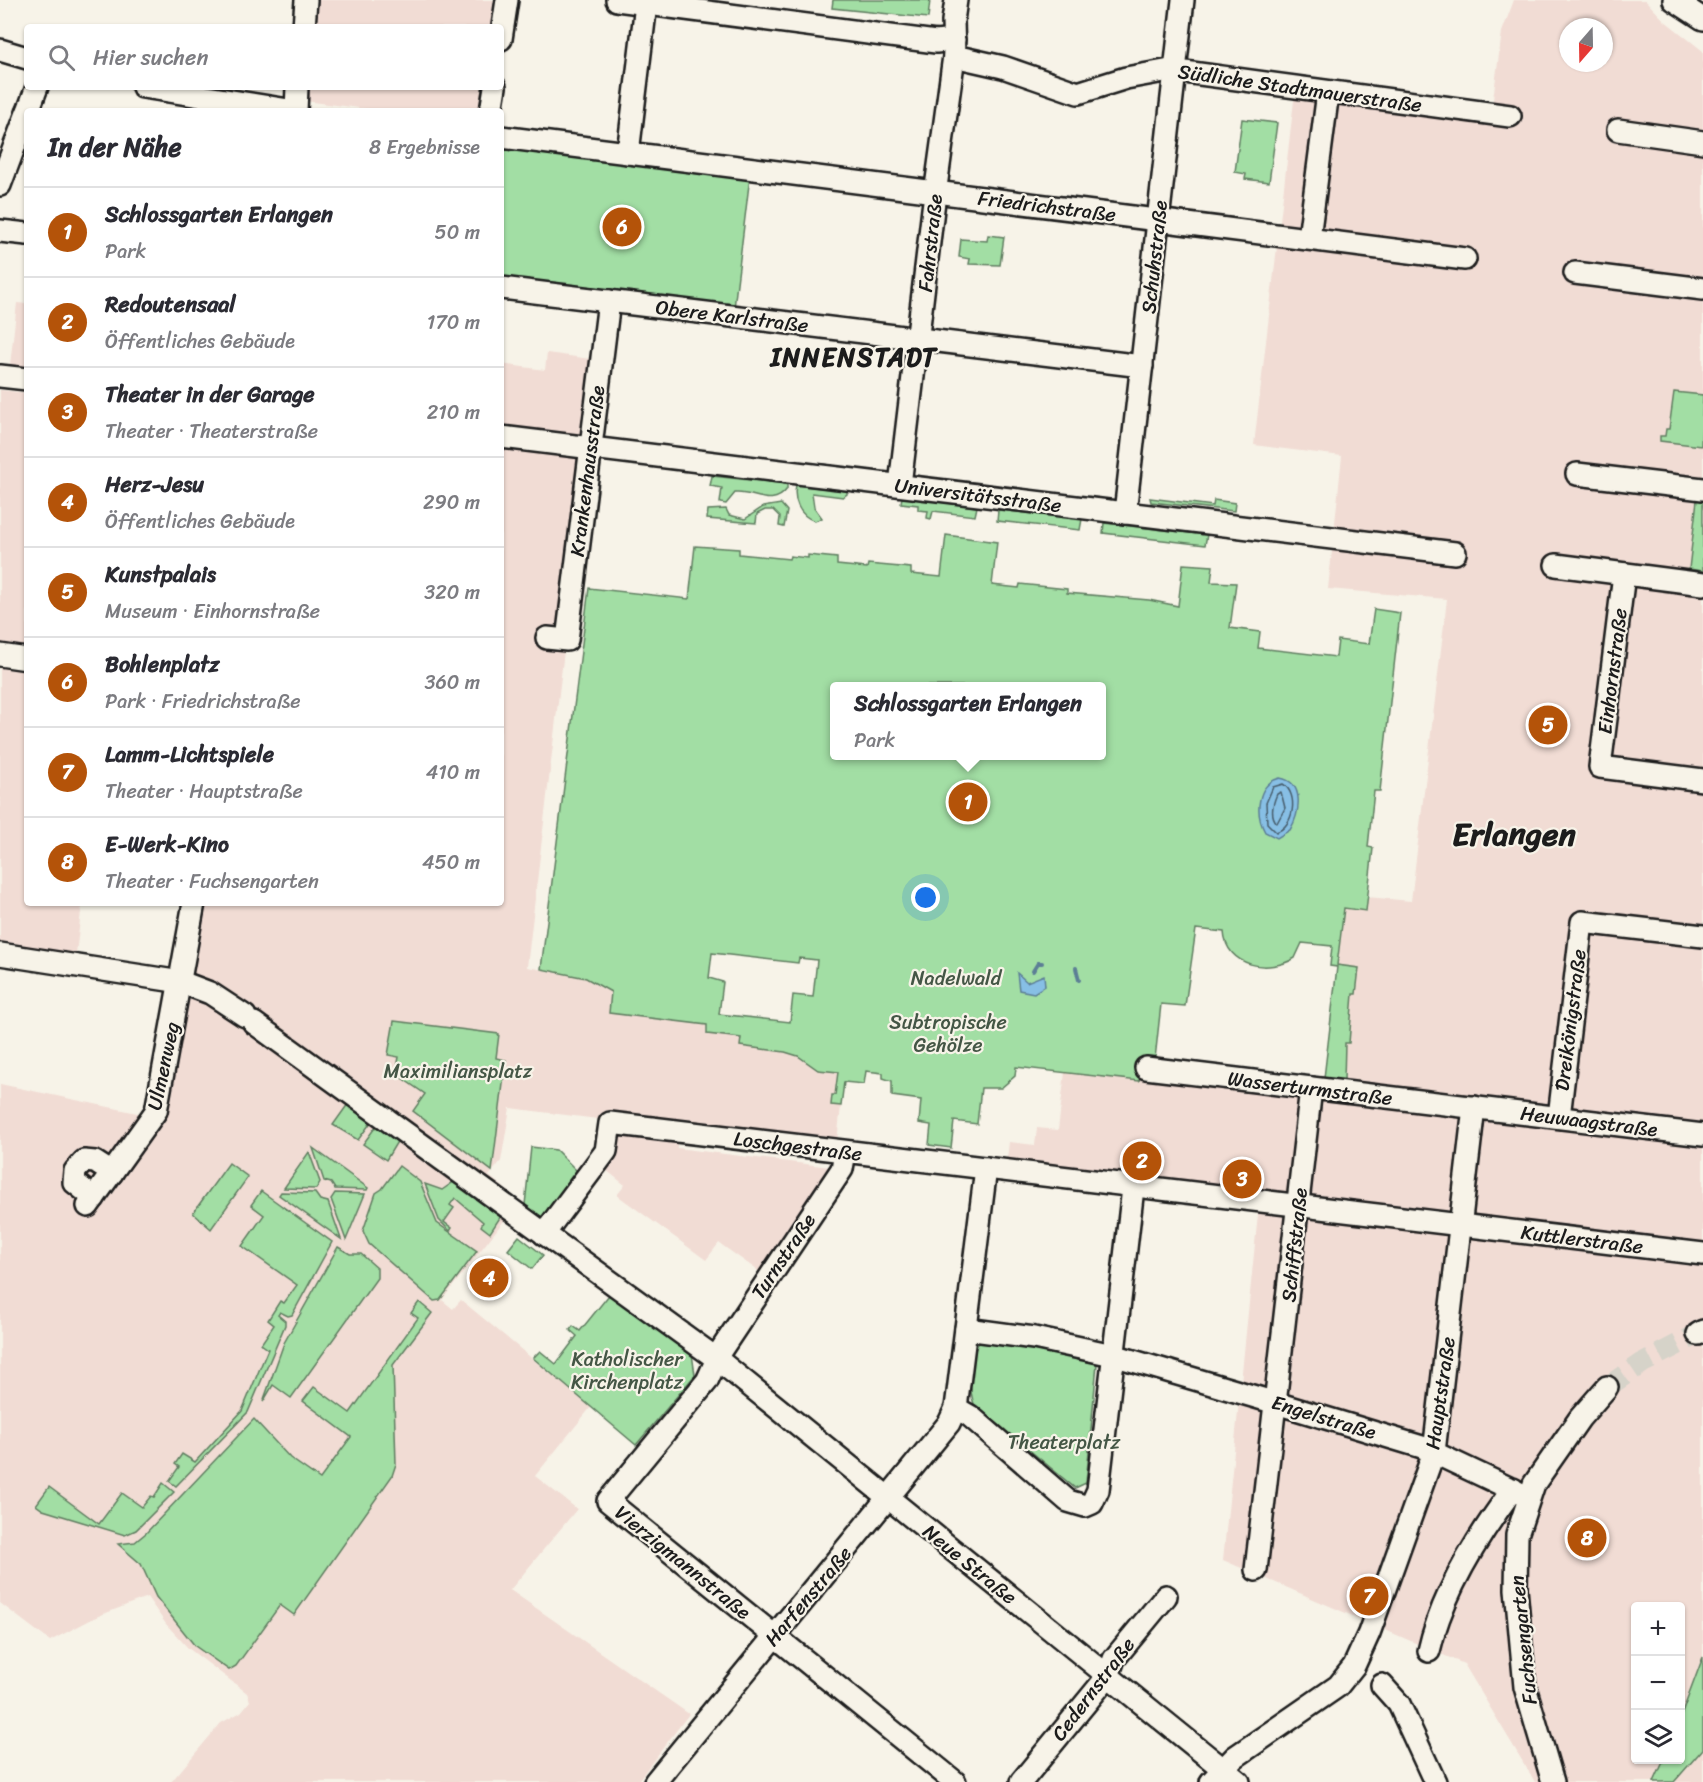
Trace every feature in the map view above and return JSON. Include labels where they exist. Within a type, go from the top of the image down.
[{"type":"street","points":[[304,24],[306,0]]},
{"type":"street","points":[[503,24],[507,0]]},
{"type":"street","name":"Südliche Stadtmauerstraße","points":[[617,0],[936,42],[1078,93],[1126,78],[1177,72],[1510,116]]},
{"type":"street","name":"Fahrstraße","points":[[900,485],[920,339],[935,192],[954,48],[956,0]]},
{"type":"street","name":"Schuhstraße","points":[[1125,513],[1177,72],[1183,0]]},
{"type":"street","points":[[1674,0],[1703,19]]},
{"type":"street","points":[[628,153],[646,4]]},
{"type":"street","points":[[0,50],[24,57]]},
{"type":"street","points":[[29,108],[36,90]]},
{"type":"street","points":[[161,90],[276,108]]},
{"type":"street","points":[[295,108],[297,90]]},
{"type":"street","points":[[492,108],[494,90]]},
{"type":"street","points":[[1309,238],[1328,92]]},
{"type":"street","points":[[0,185],[24,120]]},
{"type":"street","points":[[1618,130],[1703,142]]},
{"type":"street","name":"Friedrichstraße","points":[[504,137],[1465,259]]},
{"type":"street","points":[[0,231],[24,234]]},
{"type":"street","points":[[1575,273],[1703,289]]},
{"type":"street","name":"Obere Karlstraße","points":[[504,288],[1142,366]]},
{"type":"street","name":"Krankenhausstraße","points":[[557,639],[590,447],[609,301]]},
{"type":"street","points":[[0,375],[24,379]]},
{"type":"street","name":"Universitätsstraße","points":[[504,436],[1455,553]]},
{"type":"street","points":[[1577,474],[1703,489]]},
{"type":"street","points":[[1556,565],[1703,584]]},
{"type":"street","name":"Einhornstraße","points":[[1624,574],[1600,767],[1703,780]]},
{"type":"street","points":[[0,655],[24,659]]},
{"type":"street","name":"Ulmenweg","points":[[112,1173],[95,1162],[84,1161],[79,1165],[74,1182],[91,1202],[112,1173],[156,1111],[194,906]]},
{"type":"street","name":"Dreikönigstraße","points":[[1559,1118],[1582,922],[1703,936]]},
{"type":"street","points":[[0,954],[181,982],[210,993],[717,1359]]},
{"type":"street","name":"Wasserturmstraße","points":[[1146,1068],[1474,1107]]},
{"type":"street","name":"Schiffstraße","points":[[1257,1570],[1311,1088]]},
{"type":"street","name":"Heuwaagstraße","points":[[1474,1107],[1703,1135]]},
{"type":"street","name":"Hauptstraße","points":[[1224,1778],[1257,1741],[1331,1693],[1354,1666],[1369,1633],[1434,1452],[1474,1107]]},
{"type":"street","name":"Loschgestraße","points":[[544,1234],[606,1151],[610,1124],[986,1168]]},
{"type":"street","name":"Turnstraße","points":[[717,1359],[842,1169],[845,1152]]},
{"type":"street","points":[[986,1168],[1133,1188],[1098,1491],[1089,1505],[1079,1506],[1068,1501],[970,1416],[956,1408],[986,1168]]},
{"type":"street","name":"Kuttlerstraße","points":[[1133,1188],[1461,1223],[1703,1254]]},
{"type":"street","points":[[966,1329],[1035,1338],[1113,1355]]},
{"type":"street","name":"Engelstraße","points":[[1113,1355],[1434,1452],[1520,1493]]},
{"type":"street","name":"Neue Straße","points":[[717,1359],[1107,1676],[1224,1778]]},
{"type":"street","name":"Vierzigmannstraße","points":[[717,1359],[707,1381],[608,1501],[955,1782]]},
{"type":"street","points":[[1429,1651],[1433,1631],[1456,1581],[1488,1522],[1520,1493],[1607,1387]]},
{"type":"street","name":"Harfenstraße","points":[[655,1782],[949,1423],[956,1408]]},
{"type":"street","name":"Fuchsengarten","points":[[1520,1493],[1519,1526],[1515,1551],[1519,1636],[1525,1687],[1553,1782]]},
{"type":"street","name":"Cedernstraße","points":[[1021,1782],[1107,1676],[1114,1659],[1166,1596]]},
{"type":"street","points":[[1382,1685],[1399,1704],[1430,1779]]},
{"type":"shaded area","points":[[318,0],[494,0],[491,24],[315,24]]},
{"type":"shaded area","points":[[1514,0],[1645,0],[1665,21],[1703,51],[1703,1782],[1535,1782],[1464,1664],[1223,1560],[1259,1204],[1005,1176],[1009,1142],[1035,1145],[1037,1128],[1058,1130],[1065,1072],[1139,1081],[1142,1058],[1315,1080],[1324,1078],[1344,908],[1366,911],[1367,897],[1411,901],[1447,599],[1328,589],[1342,456],[1254,445],[1296,83],[1492,107],[1502,32]]},
{"type":"shaded area","points":[[307,90],[483,90],[480,108],[360,108],[305,101]]},
{"type":"shaded area","points":[[17,303],[24,304],[24,367],[10,365]]},
{"type":"shaded area","points":[[547,353],[598,360],[527,967],[586,978],[611,992],[610,1013],[708,1025],[741,1038],[740,1046],[785,1052],[798,1056],[818,1070],[838,1072],[835,1096],[831,1105],[841,1106],[837,1141],[829,1148],[510,1108],[501,1161],[489,1176],[513,1195],[513,1209],[442,1300],[453,1309],[461,1300],[591,1407],[535,1476],[577,1509],[510,1590],[689,1714],[637,1782],[171,1782],[221,1723],[241,1712],[250,1701],[247,1693],[188,1648],[166,1624],[147,1597],[96,1617],[50,1641],[0,1603],[0,1084],[142,1114],[151,1112],[187,906],[504,906],[504,364],[545,370]]},
{"type":"shaded area","points":[[0,390],[24,393],[24,906],[82,906],[75,962],[0,949]]},
{"type":"shaded area","points":[[620,1136],[677,1142],[677,1148],[830,1167],[832,1173],[764,1275],[719,1243],[706,1260],[617,1195],[625,1185],[606,1170],[618,1153]]},
{"type":"green space","points":[[833,0],[930,0],[928,18],[832,8]]},
{"type":"green space","points":[[1242,119],[1277,123],[1269,182],[1245,179],[1246,174],[1235,172]]},
{"type":"green space","points":[[504,143],[750,176],[734,308],[504,279]]},
{"type":"green space","points":[[988,235],[1004,237],[1000,265],[969,264],[970,259],[959,257],[961,239],[987,241]]},
{"type":"green space","points":[[1674,392],[1703,395],[1701,446],[1660,441],[1660,436],[1665,436],[1666,429],[1669,429]]},
{"type":"green space","points":[[712,476],[787,484],[787,489],[776,498],[769,499],[735,493],[726,504],[720,503],[722,488],[710,486]]},
{"type":"green space","points":[[796,485],[847,491],[847,494],[843,497],[812,493],[814,507],[822,518],[815,521],[809,519],[798,507],[795,496]]},
{"type":"green space","points":[[902,497],[977,507],[975,516],[933,511],[931,519],[927,518],[928,511],[918,510],[918,505],[901,503]]},
{"type":"green space","points":[[1150,498],[1213,506],[1214,500],[1235,503],[1234,511],[1151,502]]},
{"type":"green space","points":[[1697,500],[1703,501],[1703,571],[1689,569]]},
{"type":"green space","points":[[781,504],[787,511],[784,527],[779,526],[780,517],[773,510],[765,510],[757,514],[756,523],[707,519],[708,510],[726,509],[729,515],[745,519],[763,507]]},
{"type":"green space","points":[[998,510],[1082,519],[1080,530],[997,521]]},
{"type":"green space","points":[[1104,523],[1207,535],[1205,545],[1103,533]]},
{"type":"green space","points":[[946,535],[997,542],[992,585],[1019,588],[1020,584],[1067,589],[1067,593],[1149,600],[1178,606],[1183,564],[1213,566],[1211,582],[1236,583],[1230,628],[1260,632],[1258,648],[1336,657],[1338,640],[1369,644],[1374,609],[1400,613],[1380,791],[1374,791],[1368,847],[1373,848],[1366,911],[1344,908],[1337,965],[1359,968],[1356,994],[1353,994],[1349,1043],[1345,1043],[1344,1081],[1324,1078],[1337,967],[1330,966],[1332,946],[1302,943],[1295,958],[1273,966],[1262,966],[1240,960],[1232,953],[1224,932],[1196,929],[1185,1006],[1161,1004],[1155,1059],[1142,1058],[1139,1081],[1016,1067],[1015,1076],[1001,1088],[981,1088],[977,1124],[954,1121],[951,1148],[929,1145],[931,1125],[919,1123],[921,1100],[892,1096],[892,1081],[883,1078],[883,1073],[866,1071],[864,1084],[844,1082],[841,1106],[831,1105],[832,1095],[835,1095],[838,1072],[818,1070],[798,1056],[785,1052],[740,1046],[741,1038],[707,1034],[707,1025],[609,1013],[611,992],[586,978],[541,969],[589,588],[689,599],[695,546],[739,549],[739,554],[789,559],[790,556],[808,558],[808,555],[837,558],[837,565],[867,568],[868,564],[911,568],[911,574],[941,577]],"holes":[[[712,953],[798,963],[799,958],[817,960],[813,997],[793,995],[790,1022],[719,1014],[723,982],[709,978]]]},
{"type":"green space","name":"Maximiliansplatz","points":[[394,1021],[499,1034],[496,1058],[506,1060],[492,1171],[413,1111],[425,1094],[396,1074],[399,1057],[388,1055]]},
{"type":"green space","points":[[348,1104],[372,1121],[358,1140],[333,1125]]},
{"type":"green space","points":[[377,1125],[398,1140],[386,1160],[363,1144]]},
{"type":"green space","points":[[531,1147],[556,1150],[577,1171],[541,1221],[527,1214],[525,1205]]},
{"type":"green space","points":[[313,1148],[368,1188],[367,1190],[335,1189],[331,1183],[324,1181]]},
{"type":"green space","points":[[309,1152],[320,1182],[316,1189],[284,1188]]},
{"type":"green space","points":[[229,1163],[248,1177],[211,1229],[193,1213]]},
{"type":"green space","points":[[399,1166],[420,1182],[437,1223],[477,1251],[440,1300],[434,1301],[369,1244],[363,1231],[376,1193],[382,1189]]},
{"type":"green space","points":[[455,1181],[501,1216],[490,1233],[481,1226],[483,1222],[455,1198],[450,1205],[454,1208],[444,1222],[452,1228],[450,1231],[439,1220],[425,1184],[442,1190]]},
{"type":"green space","points":[[261,1191],[332,1242],[292,1315],[288,1316],[280,1312],[278,1315],[285,1321],[285,1325],[248,1412],[176,1486],[169,1481],[179,1467],[175,1464],[182,1454],[195,1462],[242,1411],[268,1349],[261,1344],[274,1325],[268,1320],[280,1301],[284,1303],[297,1285],[242,1246],[264,1215],[251,1205]]},
{"type":"green space","points":[[281,1192],[315,1193],[320,1200],[328,1202],[341,1239],[279,1195]]},
{"type":"green space","points":[[335,1193],[365,1194],[346,1240],[331,1199]]},
{"type":"green space","points":[[519,1236],[543,1255],[532,1269],[508,1250]]},
{"type":"green space","points":[[338,1247],[350,1254],[361,1254],[377,1268],[377,1278],[291,1398],[273,1385],[263,1402],[284,1343]]},
{"type":"green space","name":"Katholischer Kirchenplatz","points":[[609,1295],[692,1354],[695,1375],[636,1445],[533,1358],[540,1351],[556,1364],[577,1336],[570,1330],[573,1326],[580,1331]]},
{"type":"green space","points":[[419,1302],[432,1313],[393,1365],[396,1464],[392,1476],[294,1615],[280,1605],[236,1666],[229,1670],[195,1646],[156,1597],[141,1564],[118,1544],[135,1542],[146,1533],[254,1419],[290,1458],[320,1479],[351,1437],[303,1401],[314,1387],[350,1413],[418,1318],[411,1313]]},
{"type":"green space","name":"Theaterplatz","points":[[981,1340],[1046,1349],[1097,1364],[1086,1483],[1075,1488],[974,1404],[971,1370],[974,1353]]},
{"type":"green space","points":[[163,1483],[174,1492],[136,1530],[125,1535],[43,1510],[36,1505],[49,1487],[99,1524],[122,1493],[142,1507],[151,1496],[154,1497]]},
{"type":"green space","points":[[1703,1657],[1703,1749],[1674,1782],[1654,1782],[1662,1764],[1685,1764],[1685,1705]]},
{"type":"water","points":[[1280,778],[1294,785],[1298,807],[1290,830],[1277,838],[1265,832],[1259,809],[1266,786]]},
{"type":"water","points":[[1017,973],[1027,982],[1044,975],[1045,986],[1034,993],[1019,990]]},
{"type":"waterway","points":[[1033,971],[1038,963],[1042,963]]},
{"type":"waterway","points":[[1076,968],[1079,980]]},
{"type":"tunnel","points":[[1607,1387],[1642,1363],[1698,1334]]},
{"type":"place","name":"Bohlenplatz","points":[[622,227]]},
{"type":"place","name":"Kunstpalais","points":[[1548,725]]},
{"type":"place","name":"Schlossgarten Erlangen","points":[[968,802]]},
{"type":"place","name":"Redoutensaal","points":[[1142,1161]]},
{"type":"place","name":"Theater in der Garage","points":[[1242,1179]]},
{"type":"place","name":"Herz-Jesu","points":[[489,1278]]},
{"type":"place","name":"E-Werk-Kino","points":[[1587,1538]]},
{"type":"place","name":"Lamm-Lichtspiele","points":[[1369,1596]]},
{"type":"district","name":"INNENSTADT","points":[[854,357]]},
{"type":"district","name":"Erlangen","points":[[1514,834]]},
{"type":"park label","name":"Nadelwald","points":[[956,978]]},
{"type":"park label","name":"Subtropische Gehölze","points":[[948,1034]]}]
